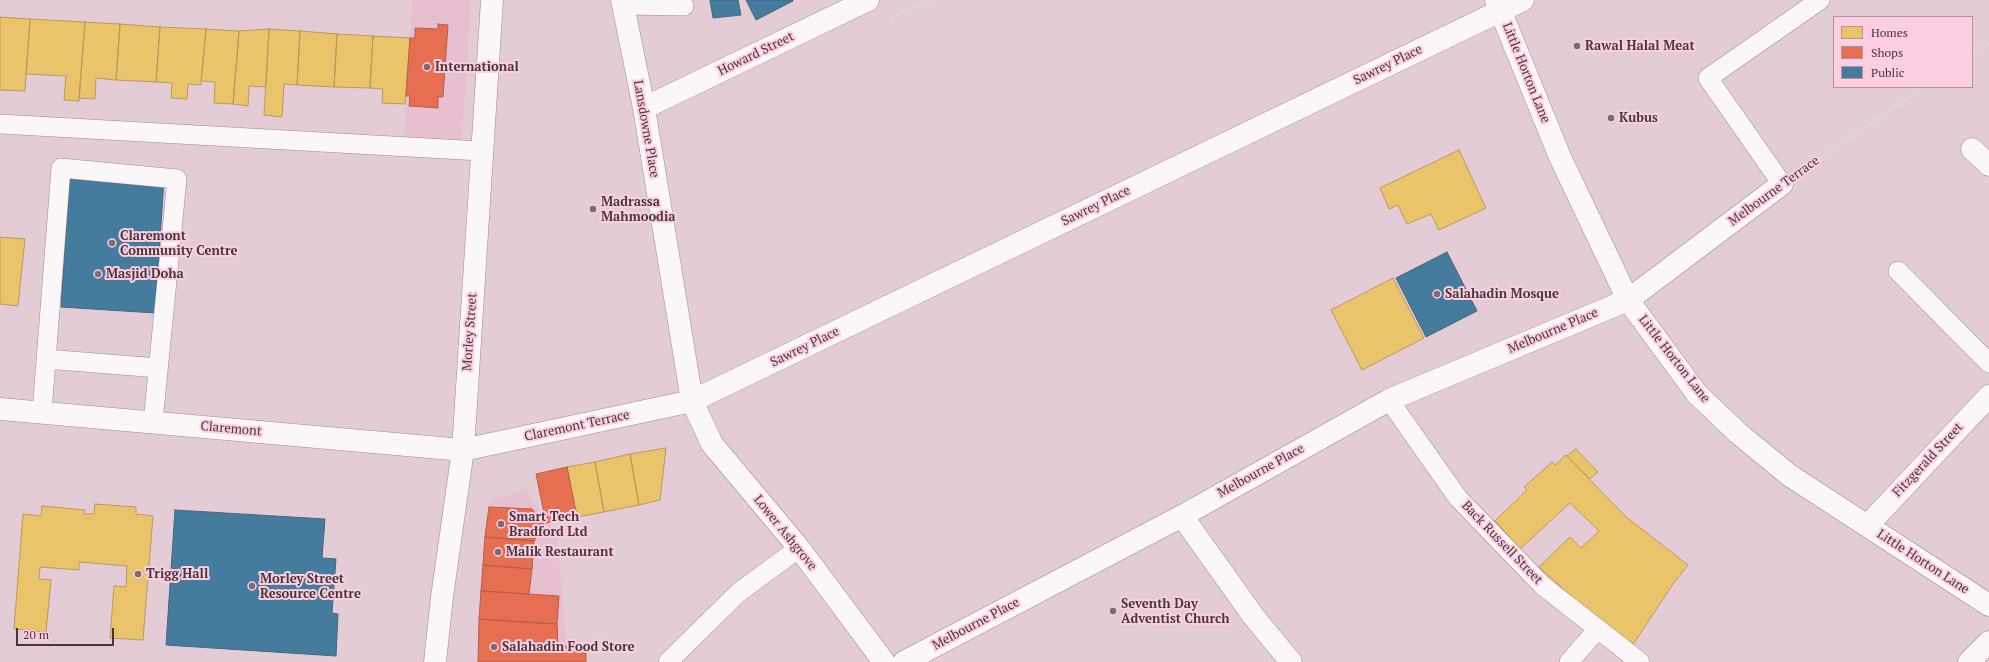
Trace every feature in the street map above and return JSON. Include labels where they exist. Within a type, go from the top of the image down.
[{"type":"street","name":"Morley Street","points":[[435,662],[442,597],[463,450],[481,151],[492,0]]},
{"type":"street","name":"Howard Street","points":[[644,108],[868,0]]},
{"type":"street","name":"Sawrey Place","points":[[692,402],[1498,5],[1523,0]]},
{"type":"street","name":"Lansdowne Place","points":[[622,2],[644,108],[692,402]]},
{"type":"street","name":"Little Horton Lane","points":[[1498,5],[1560,157],[1628,300],[1697,394],[1738,433],[1790,475],[1989,605]]},
{"type":"street","points":[[1972,149],[1989,165]]},
{"type":"street","name":"Melbourne Terrace","points":[[1628,300],[1782,184]]},
{"type":"street","name":"Melbourne Place","points":[[904,662],[1182,516],[1389,400],[1628,300]]},
{"type":"street","name":"Fitzgerald Street","points":[[1868,525],[1989,396]]},
{"type":"street","name":"Claremont Terrace","points":[[463,450],[692,402]]},
{"type":"street","name":"Lower Ashgrove","points":[[692,402],[712,444],[799,548],[884,662]]},
{"type":"street","name":"Claremont","points":[[0,409],[463,450]]},
{"type":"street","points":[[1182,516],[1254,617],[1291,662]]},
{"type":"street","points":[[1969,662],[1989,642]]},
{"type":"lane","points":[[1782,184],[1708,78],[1820,0]]},
{"type":"lane","points":[[622,2],[684,6]]},
{"type":"lane","points":[[0,124],[481,151]]},
{"type":"lane","points":[[42,412],[61,168],[177,180],[153,422]]},
{"type":"lane","points":[[1898,271],[1989,363]]},
{"type":"lane","points":[[46,359],[158,368]]},
{"type":"lane","name":"Back Russell Street","points":[[1389,400],[1458,498],[1543,586],[1597,630],[1640,662]]},
{"type":"lane","points":[[668,662],[738,593],[799,548]]},
{"type":"lane","points":[[1569,662],[1597,630]]},
{"type":"path","points":[[1973,54],[1989,43]]},
{"type":"path","name":"Melbourne Terrace","points":[[1782,184],[1923,88]]},
{"type":"shaded area","points":[[412,0],[471,0],[462,142],[404,138]]},
{"type":"shaded area","points":[[525,489],[557,537],[568,662],[478,662],[482,550],[489,502]]},
{"type":"building: Homes","points":[[0,17],[30,19],[25,91],[0,90]]},
{"type":"building: Homes","points":[[30,19],[85,22],[79,101],[64,100],[66,76],[26,74]]},
{"type":"building: Homes","points":[[85,22],[120,24],[116,80],[96,78],[95,99],[79,98]]},
{"type":"building: Homes","points":[[120,24],[160,27],[156,82],[116,80]]},
{"type":"building: Homes","points":[[160,27],[206,29],[201,85],[188,84],[187,99],[171,98],[172,83],[156,82]]},
{"type":"building: Homes","points":[[206,29],[239,31],[233,104],[214,103],[215,82],[201,81]]},
{"type":"building: Homes","points":[[269,29],[300,31],[297,85],[284,84],[282,117],[264,115]]},
{"type":"building: Homes","points":[[269,29],[266,87],[249,86],[248,106],[233,104],[239,31]]},
{"type":"building: Homes","points":[[300,31],[337,34],[334,87],[297,85]]},
{"type":"building: Homes","points":[[337,34],[373,36],[370,88],[334,87]]},
{"type":"building: Homes","points":[[373,36],[410,38],[405,104],[382,103],[383,89],[370,88]]},
{"type":"building: Homes","points":[[1459,150],[1486,208],[1439,230],[1431,214],[1407,224],[1398,205],[1389,209],[1380,188]]},
{"type":"building: Homes","points":[[0,237],[25,239],[18,306],[0,304]]},
{"type":"building: Homes","points":[[1393,278],[1424,338],[1362,370],[1331,310]]},
{"type":"building: Homes","points":[[666,448],[660,500],[639,505],[630,454]]},
{"type":"building: Homes","points":[[1576,449],[1598,472],[1590,479],[1567,456]]},
{"type":"building: Homes","points":[[630,454],[639,505],[604,512],[595,462]]},
{"type":"building: Homes","points":[[1566,455],[1625,516],[1688,565],[1673,584],[1632,646],[1582,606],[1539,567],[1570,537],[1581,548],[1599,531],[1570,503],[1520,549],[1495,521],[1527,490],[1524,487],[1552,462],[1555,465]]},
{"type":"building: Homes","points":[[595,462],[604,512],[577,517],[567,467]]},
{"type":"building: Homes","name":"Trigg Hall","points":[[95,504],[136,507],[136,514],[153,516],[143,640],[110,638],[114,586],[126,587],[127,566],[79,562],[79,570],[40,567],[39,579],[51,580],[46,632],[14,629],[23,514],[41,516],[42,506],[85,510],[84,514],[94,514]]},
{"type":"building: Shops","name":"International","points":[[438,24],[448,25],[443,97],[438,97],[438,108],[409,106],[410,96],[406,96],[410,38],[415,38],[415,28],[438,29]]},
{"type":"building: Shops","points":[[567,467],[577,517],[546,523],[536,474]]},
{"type":"building: Shops","points":[[489,507],[532,509],[544,524],[534,541],[485,537]]},
{"type":"building: Shops","points":[[485,537],[534,541],[532,569],[483,565]]},
{"type":"building: Shops","points":[[483,565],[532,569],[529,594],[481,591]]},
{"type":"building: Shops","points":[[481,591],[559,596],[557,624],[479,619]]},
{"type":"building: Shops","points":[[479,619],[557,624],[558,646],[586,647],[586,662],[478,662]]},
{"type":"building: Public","points":[[710,0],[738,0],[741,15],[713,18]]},
{"type":"building: Public","points":[[746,0],[793,0],[793,1],[756,20]]},
{"type":"building: Public","name":"Claremont Community Centre","points":[[70,173],[164,180],[155,313],[61,307]]},
{"type":"building: Public","name":"Salahadin Mosque","points":[[1447,252],[1477,311],[1426,337],[1396,278]]},
{"type":"building: Public","name":"Morley Street Resource Centre","points":[[175,510],[325,519],[322,558],[336,559],[332,613],[338,614],[336,656],[166,645]]},
{"type":"place","name":"Rawal Halal Meat","points":[[1577,46]]},
{"type":"place","name":"International","points":[[427,67]]},
{"type":"place","name":"Kubus","points":[[1611,118]]},
{"type":"place","name":"Madrassa Mahmoodia","points":[[593,209]]},
{"type":"place","name":"Claremont Community Centre","points":[[112,243]]},
{"type":"place","name":"Masjid Doha","points":[[98,274]]},
{"type":"place","name":"Salahadin Mosque","points":[[1437,294]]},
{"type":"place","name":"Smart Tech Bradford Ltd","points":[[501,524]]},
{"type":"place","name":"Malik Restaurant","points":[[498,552]]},
{"type":"place","name":"Trigg Hall","points":[[138,574]]},
{"type":"place","name":"Morley Street Resource Centre","points":[[252,586]]},
{"type":"place","name":"Seventh Day Adventist Church","points":[[1113,611]]},
{"type":"place","name":"Salahadin Food Store","points":[[494,647]]}]
